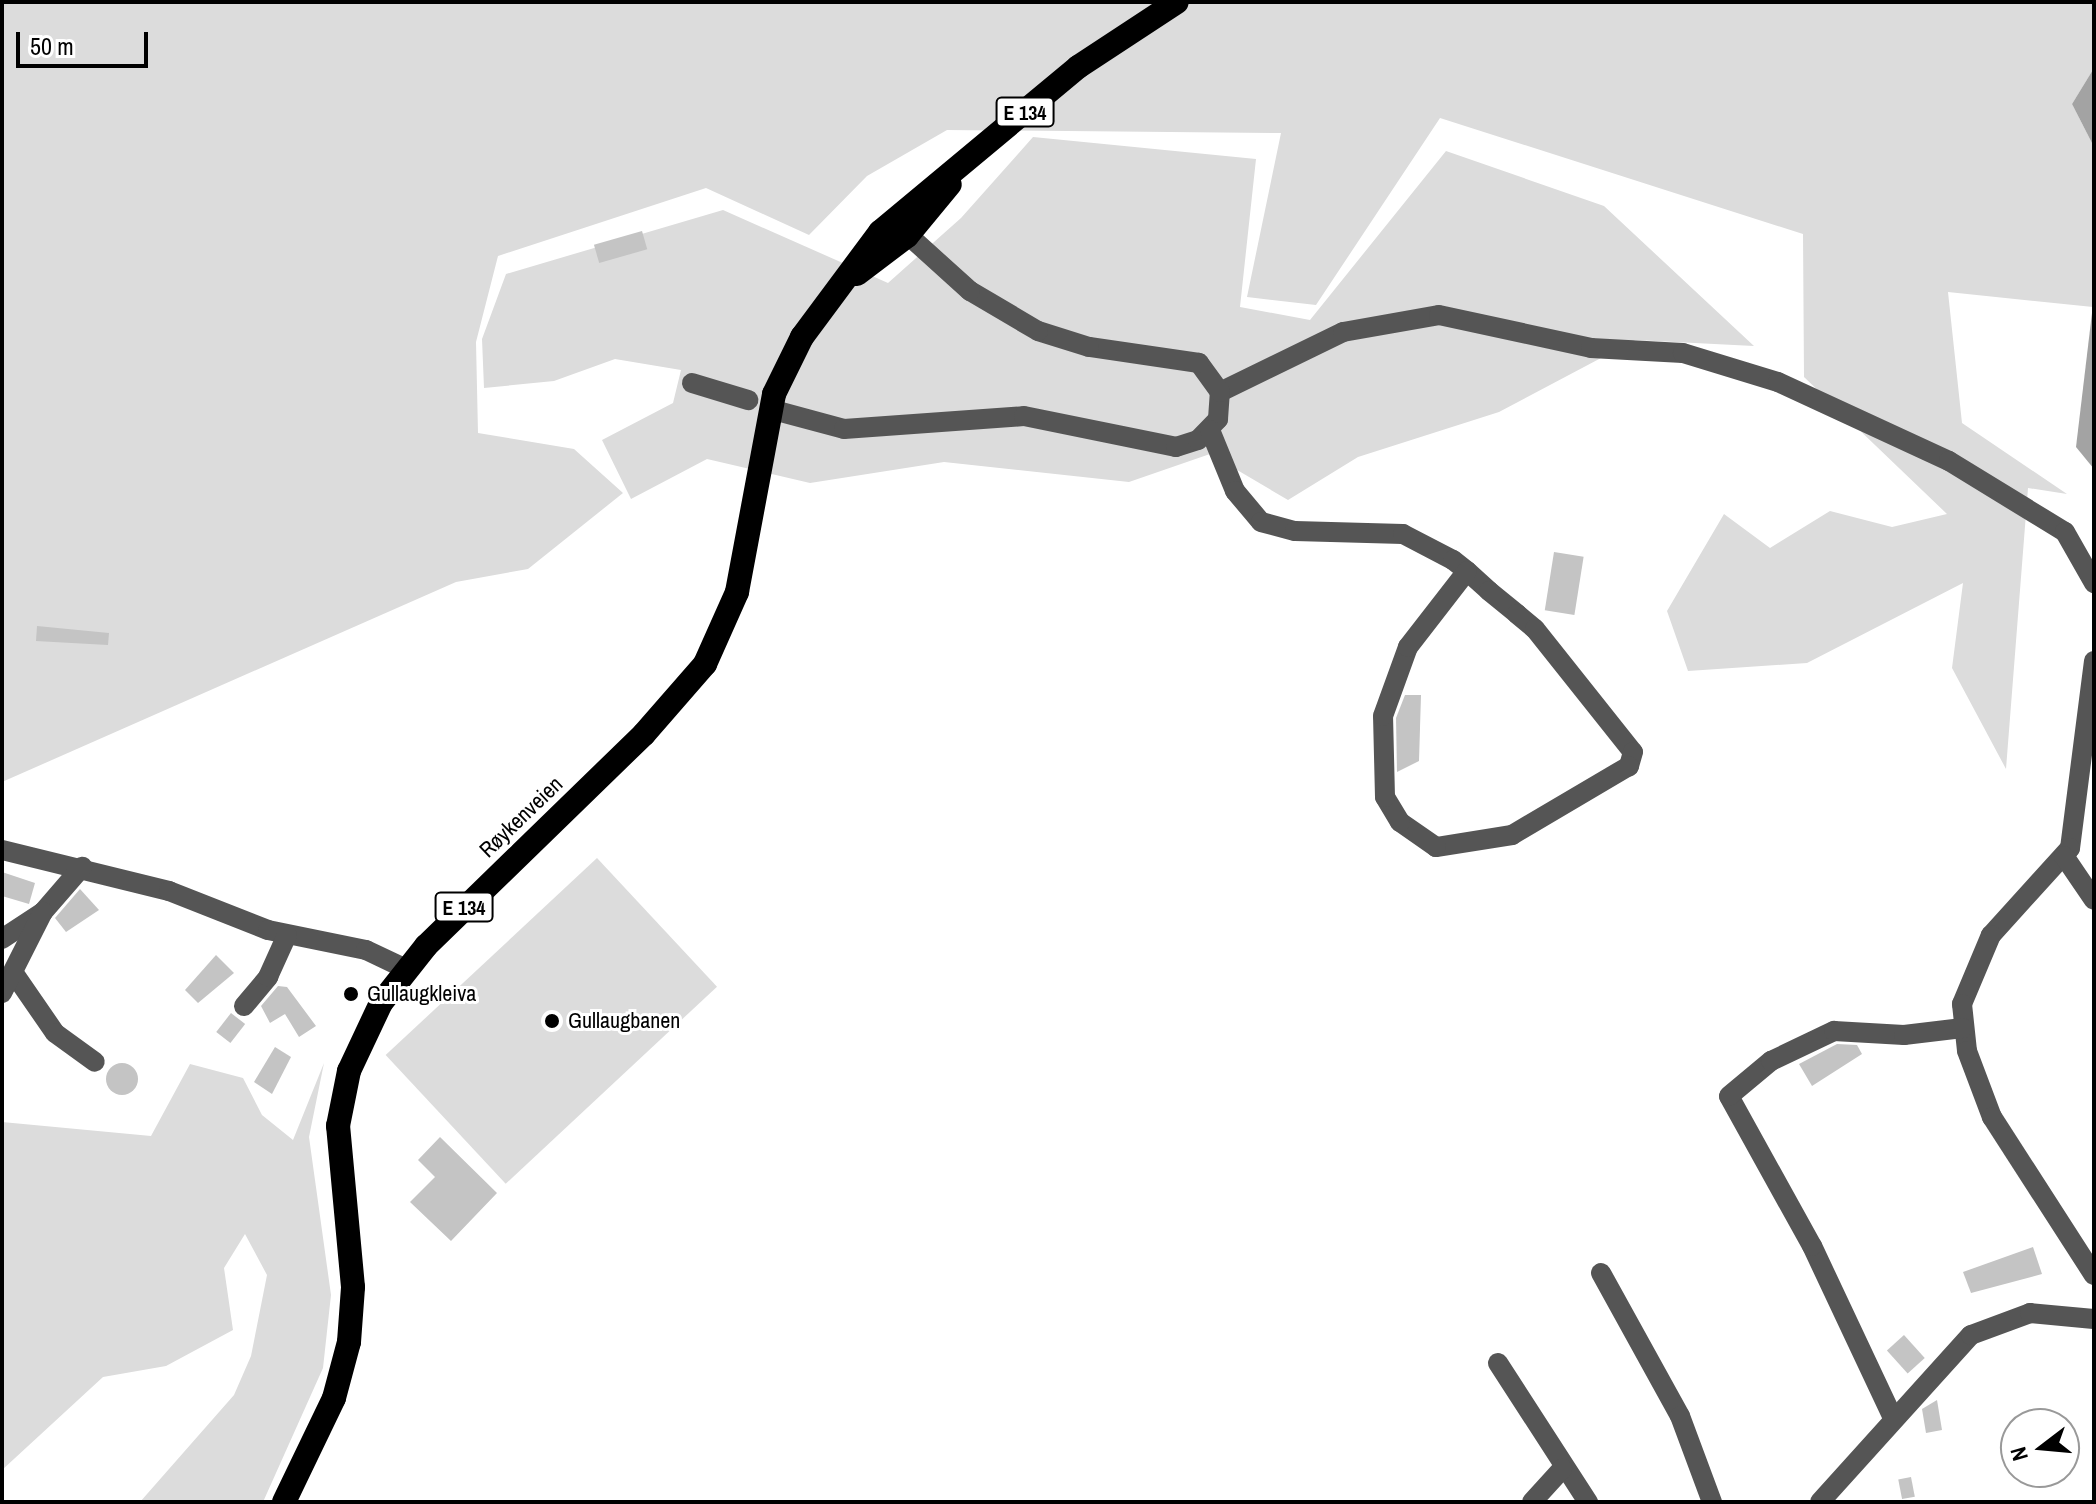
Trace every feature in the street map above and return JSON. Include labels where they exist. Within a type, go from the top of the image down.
[{"type":"highway","name":"Røykenveien","points":[[284,1502],[334,1398],[352,1325],[338,1168],[341,1102],[369,1023],[406,969],[644,734],[705,664],[737,592],[774,394],[802,337],[848,279],[953,178],[1078,67],[1177,2]]},
{"type":"street","points":[[900,228],[1003,314],[1071,343],[1193,359],[1220,392]]},
{"type":"street","points":[[1467,571],[1396,666],[1383,716],[1385,797],[1400,822],[1436,847],[1512,835],[1635,759],[1543,639],[1467,571],[1403,534],[1295,531],[1261,522],[1235,491],[1210,430],[1220,392],[1315,342],[1367,326],[1458,316],[1591,348],[1683,353],[1735,367],[1885,429],[2021,504],[2076,542],[2094,583]]},
{"type":"street","points":[[692,383],[748,400]]},
{"type":"street","points":[[781,412],[844,429],[1024,416],[1163,446],[1190,443],[1210,430]]},
{"type":"street","points":[[2094,661],[2064,856],[1991,935],[1972,971],[1963,1028],[1977,1081],[2014,1158],[2094,1275]]},
{"type":"street","points":[[2,850],[82,867],[287,935],[366,950],[406,969]]},
{"type":"street","points":[[2064,856],[2094,900]]},
{"type":"street","points":[[2,939],[43,912],[82,867]]},
{"type":"street","points":[[2,993],[15,975],[43,912]]},
{"type":"street","points":[[244,1006],[268,977],[287,935]]},
{"type":"street","points":[[15,975],[55,1033],[95,1062]]},
{"type":"street","points":[[1893,1418],[1812,1246],[1729,1096],[1771,1061],[1834,1031],[1915,1035],[1963,1028]]},
{"type":"street","points":[[1601,1273],[1680,1416],[1709,1497]]},
{"type":"street","points":[[1820,1502],[1971,1335],[2030,1313],[2094,1319]]},
{"type":"street","points":[[1498,1363],[1562,1469],[1588,1502]]},
{"type":"street","points":[[1532,1502],[1562,1469]]},
{"type":"shaded area","points":[[2,2],[2094,2],[2094,68],[2072,104],[2094,147],[2093,307],[1948,292],[1962,423],[2067,494],[2028,488],[2006,769],[1952,668],[1963,583],[1807,663],[1688,671],[1667,611],[1724,514],[1770,548],[1830,511],[1892,527],[1947,514],[1804,377],[1803,234],[1440,118],[1316,305],[1247,297],[1281,133],[947,130],[867,176],[809,235],[706,188],[498,256],[476,342],[478,433],[574,449],[623,493],[528,569],[456,582],[2,782]]},
{"type":"shaded area","points":[[2094,68],[2094,147],[2072,104]]},
{"type":"shaded area","points":[[1033,137],[1256,159],[1240,307],[1310,320],[1446,151],[1604,206],[1754,346],[1635,340],[1499,412],[1358,457],[1288,500],[1210,454],[1129,482],[944,462],[810,483],[707,459],[631,499],[602,440],[673,403],[681,370],[615,359],[554,381],[484,388],[482,339],[506,274],[723,210],[888,283],[961,218]]},
{"type":"shaded area","points":[[2094,296],[2094,469],[2076,447]]},
{"type":"shaded area","name":"Gullaugbanen","points":[[597,858],[717,987],[506,1184],[386,1055]]},
{"type":"shaded area","points":[[324,1063],[309,1137],[331,1295],[323,1368],[263,1502],[140,1502],[234,1395],[251,1356],[267,1275],[245,1234],[224,1268],[233,1330],[166,1366],[103,1377],[2,1470],[2,1122],[151,1136],[190,1064],[243,1078],[262,1115],[293,1140]]},
{"type":"building","points":[[642,231],[647,249],[599,263],[594,245]]},
{"type":"building","points":[[1554,552],[1584,557],[1574,615],[1545,610]]},
{"type":"building","points":[[37,626],[109,633],[108,645],[36,641]]},
{"type":"building","points":[[1405,695],[1421,695],[1419,761],[1397,772],[1396,718]]},
{"type":"building","points":[[2,872],[35,883],[29,904],[2,896]]},
{"type":"building","points":[[80,889],[99,910],[66,932],[55,918]]},
{"type":"building","points":[[216,955],[234,973],[198,1003],[185,990]]},
{"type":"building","points":[[278,986],[287,987],[316,1026],[299,1037],[285,1014],[270,1023],[261,1006]]},
{"type":"building","points":[[231,1013],[245,1024],[230,1043],[216,1032]]},
{"type":"building","points":[[1837,1044],[1857,1045],[1862,1054],[1812,1086],[1799,1064]]},
{"type":"building","points":[[275,1047],[291,1057],[272,1094],[254,1082]]},
{"type":"building","points":[[122,1063],[134,1067],[138,1079],[134,1091],[122,1095],[110,1091],[106,1079],[110,1067]]},
{"type":"building","points":[[440,1137],[497,1193],[451,1241],[410,1202],[435,1177],[418,1160]]},
{"type":"building","points":[[2033,1247],[2042,1274],[1971,1293],[1963,1272]]},
{"type":"building","points":[[1904,1335],[1925,1358],[1908,1373],[1887,1350]]},
{"type":"building","points":[[1937,1400],[1942,1430],[1926,1433],[1922,1409]]},
{"type":"building","points":[[1911,1477],[1915,1497],[1902,1499],[1898,1479]]},
{"type":"place","name":"Gullaugkleiva","points":[[351,994]]},
{"type":"place","name":"Gullaugbanen","points":[[552,1021]]}]
